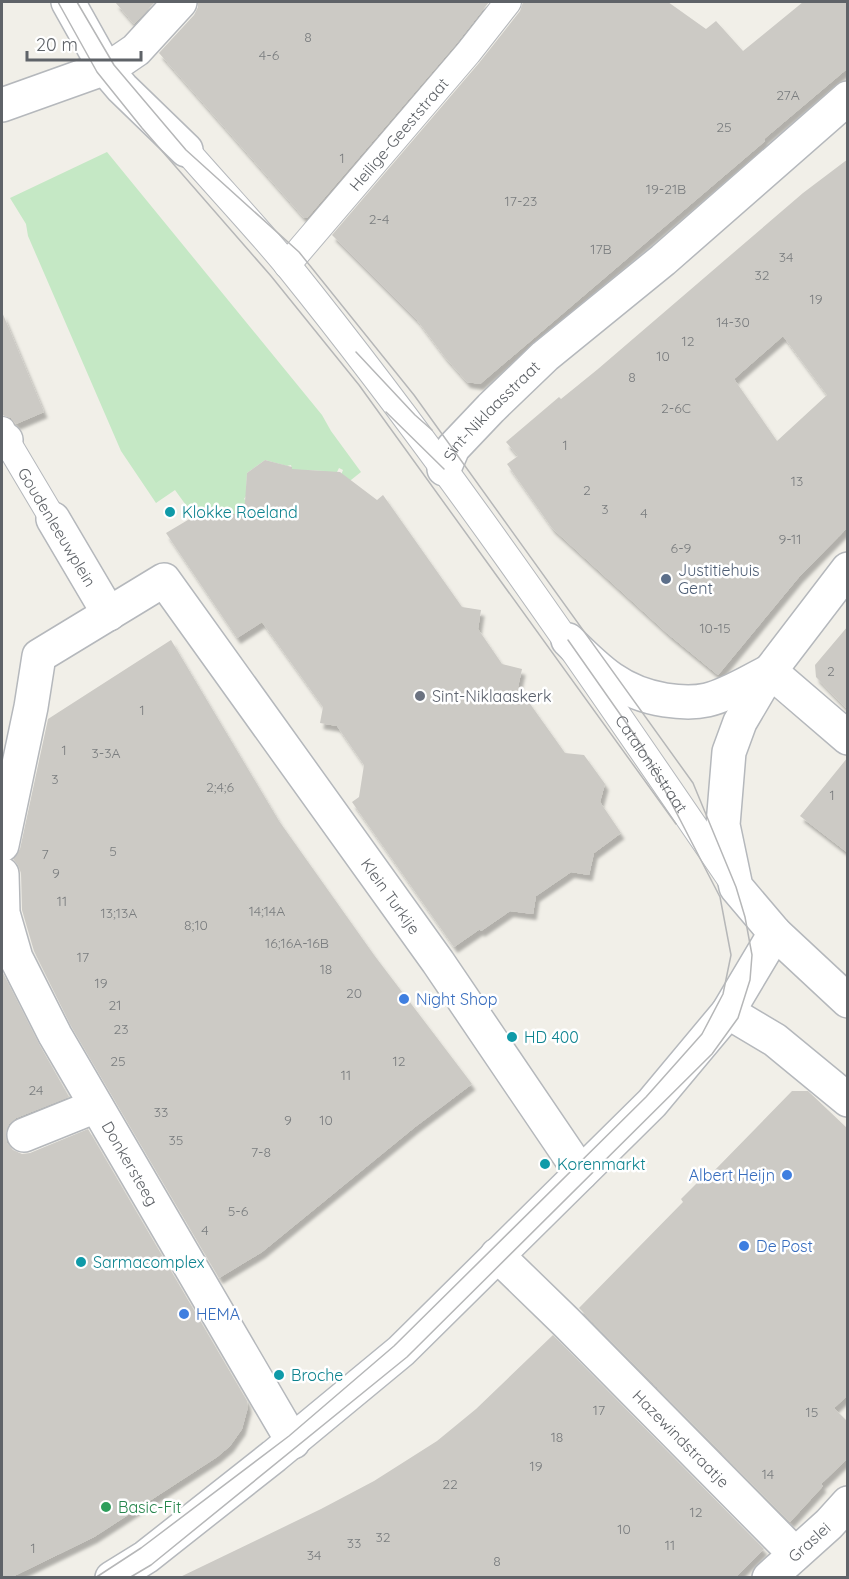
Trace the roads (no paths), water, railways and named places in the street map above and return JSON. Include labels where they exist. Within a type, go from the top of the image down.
[{"type":"street","points":[[68,2],[105,68],[122,88],[186,150]]},
{"type":"street","points":[[2,105],[105,68],[136,50],[180,2]]},
{"type":"street","name":"Heilige-Geeststraat","points":[[287,265],[468,53],[508,2]]},
{"type":"street","name":"Sint-Niklaasstraat","points":[[444,469],[453,448],[490,408],[545,356],[663,260],[848,98]]},
{"type":"street","name":"Cataloniëstraat","points":[[186,150],[287,265],[444,469],[568,640],[736,887]]},
{"type":"street","name":"Goudenleeuwplein","points":[[3,438],[109,614]]},
{"type":"street","points":[[848,569],[770,671],[740,722],[729,752],[723,825],[736,887],[775,933],[848,1001]]},
{"type":"street","name":"Klein Turkije","points":[[109,614],[164,580],[438,962],[581,1173]]},
{"type":"street","points":[[2,845],[31,707],[39,656],[109,614]]},
{"type":"street","points":[[568,640],[598,669],[624,688],[647,697],[677,702],[706,700],[770,671]]},
{"type":"street","points":[[770,671],[848,738]]},
{"type":"street","name":"Donkersteeg","points":[[2,874],[3,913],[16,958],[55,1035],[293,1442]]},
{"type":"street","points":[[124,1574],[293,1442],[401,1351],[652,1103],[728,1012],[775,933]]},
{"type":"street","points":[[728,1012],[775,1040],[848,1100]]},
{"type":"street","points":[[24,1135],[96,1106]]},
{"type":"street","name":"Hazewindstraatje","points":[[497,1255],[795,1554]]},
{"type":"street","name":"Graslei","points":[[769,1578],[829,1524],[848,1503]]},
{"type":"tram line","points":[[58,2],[97,72],[142,128],[271,276],[359,385],[676,824]]},
{"type":"tram line","points":[[77,2],[114,65],[186,150],[299,252],[414,395],[693,783],[736,887],[745,917],[752,955],[750,980],[738,1018],[712,1054],[407,1357],[151,1565],[129,1578]]},
{"type":"tram line","points":[[356,352],[432,430]]},
{"type":"tram line","points":[[386,412],[444,469]]},
{"type":"tram line","points":[[95,1578],[141,1548],[289,1436],[394,1346],[646,1097],[702,1034],[723,994],[731,955],[720,897],[641,744],[568,640]]},
{"type":"place","name":"Klokke Roeland","points":[[170,512]]},
{"type":"place","name":"Justitiehuis Gent","points":[[666,579]]},
{"type":"place","name":"Sint-Niklaaskerk","points":[[420,696]]},
{"type":"place","name":"Night Shop","points":[[404,999]]},
{"type":"place","name":"HD 400","points":[[512,1037]]},
{"type":"place","name":"Korenmarkt","points":[[545,1164]]},
{"type":"place","name":"Albert Heijn","points":[[787,1175]]},
{"type":"place","name":"De Post","points":[[744,1246]]},
{"type":"place","name":"Sarmacomplex","points":[[81,1262]]},
{"type":"place","name":"HEMA","points":[[184,1314]]},
{"type":"place","name":"Broche","points":[[279,1375]]},
{"type":"place","name":"Basic-Fit","points":[[106,1507]]}]
